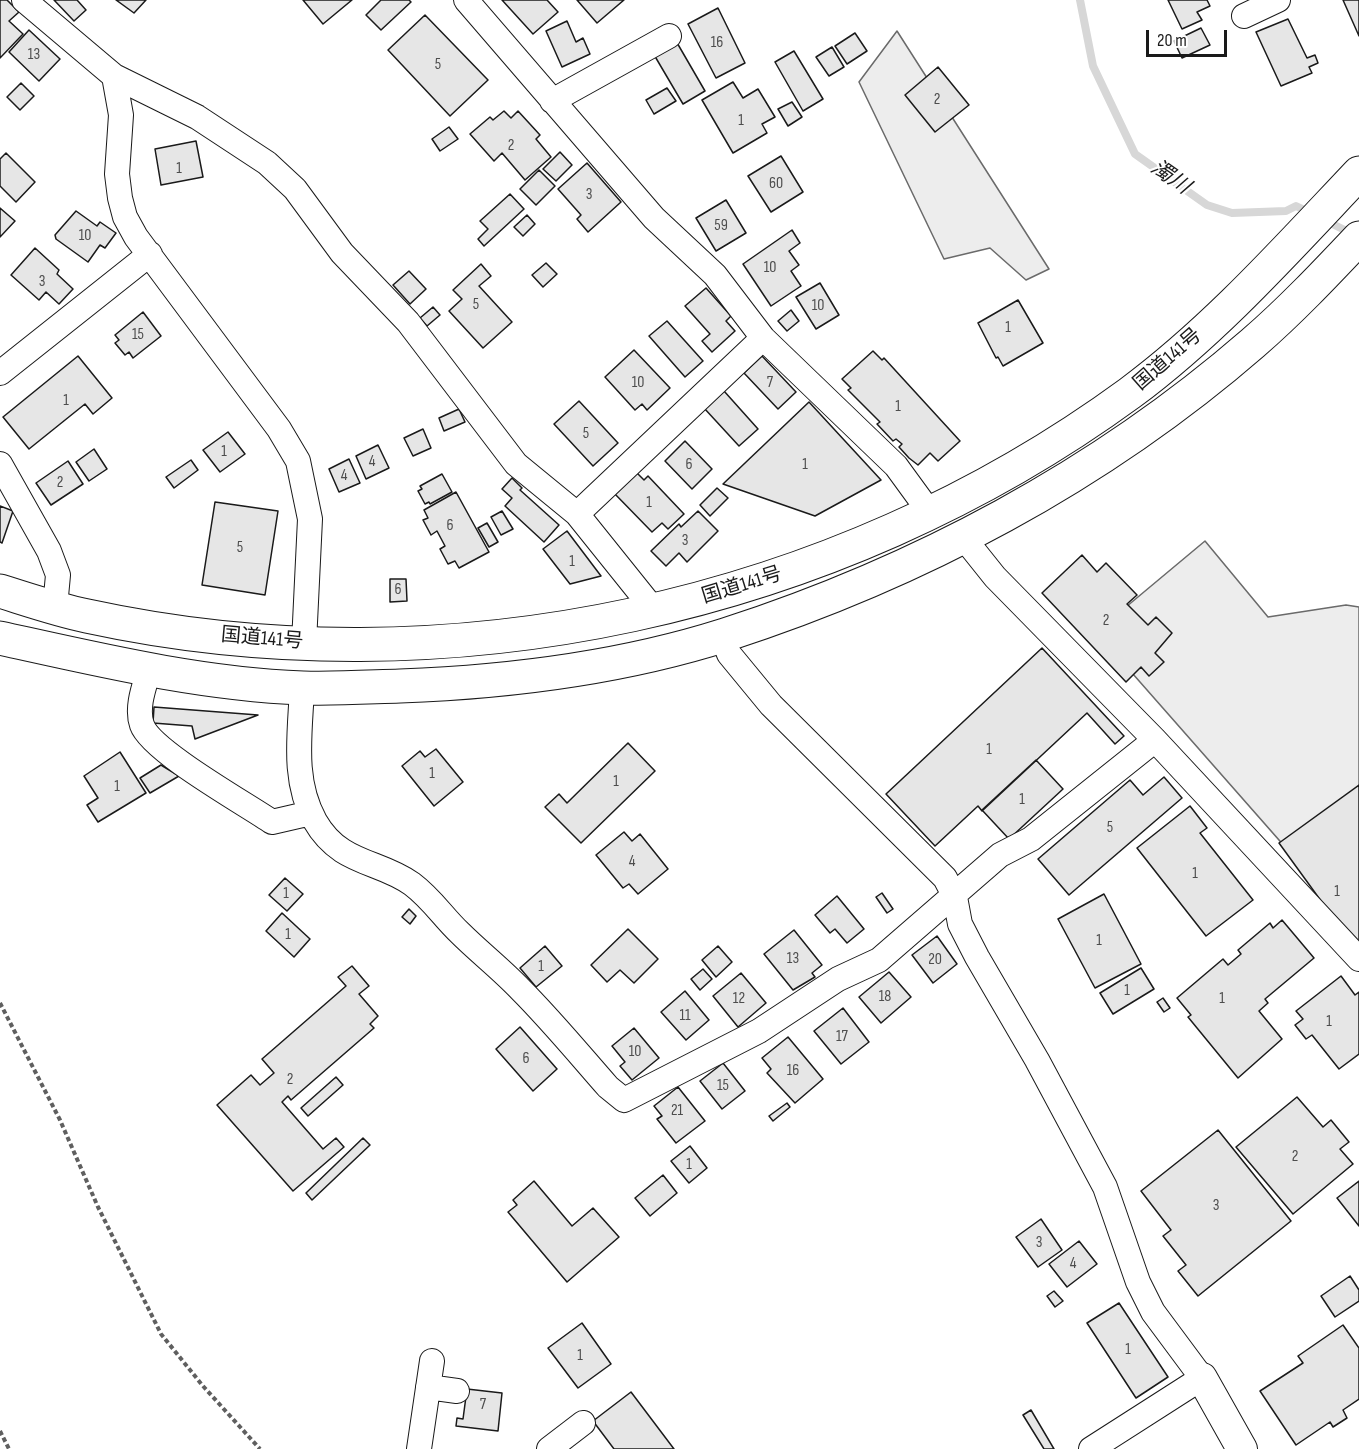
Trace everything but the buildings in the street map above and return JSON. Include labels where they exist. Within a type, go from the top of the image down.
[{"type":"highway","name":"国道141号","points":[[0,591],[86,616],[156,628],[304,643],[354,645],[520,634],[596,623],[717,595],[850,550],[931,513],[1011,471],[1082,426],[1132,391],[1187,346],[1284,253],[1359,173]]},
{"type":"highway","name":"国道141号","points":[[0,638],[148,670],[302,688],[495,681],[582,668],[722,636],[882,577],[963,537],[1068,480],[1134,435],[1254,343],[1359,238]]},
{"type":"street","points":[[24,0],[114,76],[197,117],[267,163],[295,189],[342,253],[408,321],[516,464],[577,514],[654,610]]},
{"type":"street","points":[[466,0],[654,218],[715,275],[763,338],[896,466],[931,513]]},
{"type":"street","points":[[1244,16],[1278,0]]},
{"type":"street","points":[[552,101],[669,36]]},
{"type":"street","points":[[114,76],[121,115],[117,174],[125,217],[279,429],[298,461],[310,519],[304,643]]},
{"type":"street","points":[[0,373],[150,254]]},
{"type":"street","points":[[577,514],[763,338]]},
{"type":"street","points":[[0,464],[49,551],[58,575],[55,607]]},
{"type":"street","points":[[963,537],[996,577],[1155,740],[1359,959]]},
{"type":"street","points":[[722,636],[729,654],[771,705],[945,878],[955,897],[960,924],[977,957],[1037,1060],[1106,1187],[1138,1282],[1153,1312],[1202,1378],[1242,1449]]},
{"type":"street","points":[[148,670],[141,703],[142,726],[162,749],[272,822],[311,813]]},
{"type":"street","points":[[302,688],[298,775],[311,813],[333,843],[354,859],[410,883],[435,903],[458,931],[520,989],[608,1087],[624,1100],[759,1031],[838,979],[879,960],[955,897],[1000,855],[1031,839],[1155,740]]},
{"type":"street","points":[[419,1449],[432,1360]]},
{"type":"street","points":[[1091,1449],[1202,1378]]},
{"type":"street","points":[[428,1387],[457,1392]]},
{"type":"street","points":[[549,1449],[583,1423]]},
{"type":"path","points":[[0,1004],[60,1120],[98,1207],[161,1334],[203,1386],[260,1449]]},
{"type":"path","points":[[0,1431],[9,1449]]},
{"type":"shaded area","points":[[897,31],[1049,269],[1026,280],[990,248],[944,259],[859,82]]},
{"type":"shaded area","points":[[1205,541],[1268,617],[1346,605],[1359,607],[1359,931],[1096,632]]},
{"type":"waterway","name":"濁川","points":[[1080,0],[1093,66],[1135,154],[1207,205],[1232,213],[1286,211],[1296,206],[1313,214]]},
{"type":"waterway","name":"濁川","points":[[1324,220],[1353,234]]}]
